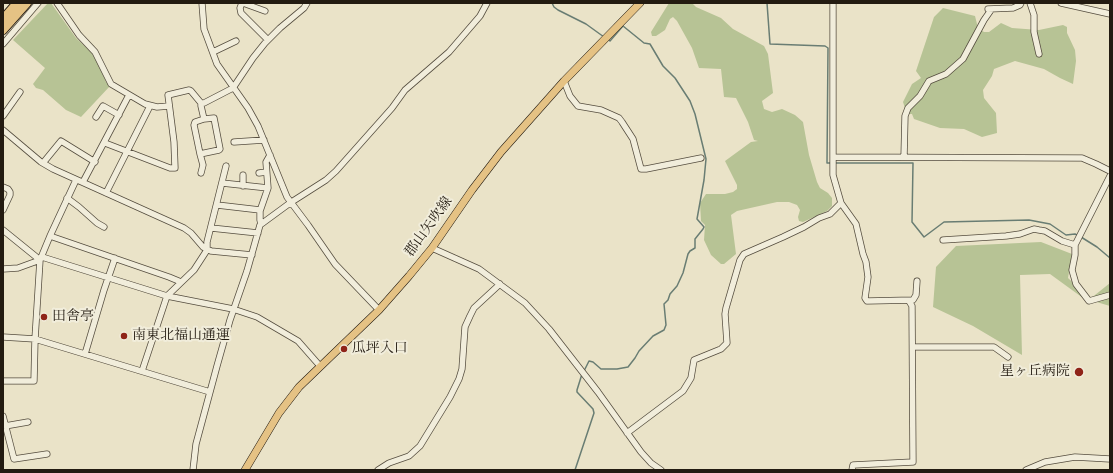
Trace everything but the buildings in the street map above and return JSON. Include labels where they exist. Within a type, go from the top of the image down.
[{"type":"highway","points":[[3,18],[17,3]]},
{"type":"highway","points":[[3,30],[27,3]]},
{"type":"main road","name":"郡山矢吹線","points":[[245,470],[286,401],[320,366],[379,310],[432,248],[472,190],[501,152],[564,81],[640,3]]},
{"type":"street","points":[[3,44],[38,3]]},
{"type":"street","points":[[57,3],[79,35],[95,52],[111,84],[150,106],[169,106]]},
{"type":"street","points":[[202,3],[204,29],[218,64],[248,108],[258,126],[290,203],[308,225],[335,264],[379,310]]},
{"type":"street","points":[[265,11],[242,3],[240,8],[241,13],[268,40]]},
{"type":"street","points":[[201,103],[206,103],[233,88],[253,58],[268,40],[304,8],[307,3]]},
{"type":"street","points":[[192,470],[196,444],[233,309],[262,224],[290,203],[313,189],[336,171],[392,108],[405,90],[449,52],[480,16],[487,3]]},
{"type":"street","points":[[833,3],[834,177],[841,203],[856,224],[867,267],[868,277],[865,286],[865,298],[868,301],[910,301],[915,297],[917,281]]},
{"type":"street","points":[[904,157],[905,116],[908,108],[920,96],[930,81],[946,74],[963,59],[989,10],[998,8],[1013,8],[1021,3]]},
{"type":"street","points":[[1030,3],[1034,15],[1034,32],[1039,54]]},
{"type":"street","points":[[1061,3],[1110,14]]},
{"type":"street","points":[[213,52],[236,41]]},
{"type":"street","points":[[564,81],[570,96],[578,106],[601,110],[614,116],[622,122],[633,139],[639,164],[642,169],[646,170],[701,158]]},
{"type":"street","points":[[105,143],[170,168],[175,168],[174,142],[168,95],[189,90],[191,91],[201,103],[204,119]]},
{"type":"street","points":[[3,116],[20,92]]},
{"type":"street","points":[[83,182],[95,162],[129,95]]},
{"type":"street","points":[[96,117],[103,106],[119,115]]},
{"type":"street","points":[[106,193],[150,106]]},
{"type":"street","points":[[200,154],[220,149],[214,118],[211,117],[195,122],[194,125],[200,154],[203,168],[201,173]]},
{"type":"street","points":[[3,130],[43,163],[76,180],[188,231],[203,247],[208,250],[252,255]]},
{"type":"street","points":[[234,142],[264,140]]},
{"type":"street","points":[[43,163],[61,141],[95,162]]},
{"type":"street","points":[[262,224],[260,220],[260,210],[268,188],[266,162],[270,155]]},
{"type":"street","points":[[833,156],[1082,158],[1110,171]]},
{"type":"street","points":[[142,371],[167,296],[194,270],[208,250],[207,242],[226,166]]},
{"type":"street","points":[[259,173],[266,172]]},
{"type":"street","points":[[243,175],[243,186]]},
{"type":"street","points":[[1110,176],[1075,245],[1072,270],[1076,284],[1088,301],[1110,295]]},
{"type":"street","points":[[3,381],[34,381],[35,338],[41,258],[76,180]]},
{"type":"street","points":[[222,183],[268,188]]},
{"type":"street","points":[[3,187],[8,189],[10,195],[3,210]]},
{"type":"street","points":[[67,198],[97,223],[104,226]]},
{"type":"street","points":[[627,433],[683,391],[691,378],[694,360],[721,350],[727,343],[726,308],[740,260],[744,254],[830,214],[841,203]]},
{"type":"street","points":[[216,205],[260,210]]},
{"type":"street","points":[[211,228],[258,233]]},
{"type":"street","points":[[942,240],[1006,236],[1020,234],[1034,229],[1045,231],[1062,241],[1075,245]]},
{"type":"street","points":[[3,230],[41,258],[167,296],[233,309],[266,321],[293,337],[320,366]]},
{"type":"street","points":[[50,236],[169,276],[181,282]]},
{"type":"street","points":[[432,248],[474,266],[492,277],[525,303],[539,317],[598,392],[645,456],[661,470]]},
{"type":"street","points":[[3,269],[18,268],[41,258]]},
{"type":"street","points":[[85,354],[107,278],[115,258]]},
{"type":"street","points":[[378,470],[389,463],[409,456],[420,446],[450,397],[459,378],[462,369],[465,327],[470,316],[474,308],[500,284]]},
{"type":"street","points":[[852,470],[852,465],[913,462],[913,347],[912,306],[910,301]]},
{"type":"street","points":[[3,337],[35,338],[210,392]]},
{"type":"street","points":[[913,347],[994,347],[1008,357]]},
{"type":"street","points":[[3,416],[14,459],[47,454]]},
{"type":"street","points":[[5,426],[28,422]]},
{"type":"street","points":[[1026,470],[1045,462],[1075,457],[1110,459]]},
{"type":"green space","points":[[48,3],[51,3],[76,38],[91,52],[99,65],[106,82],[110,86],[81,117],[66,110],[43,90],[36,88],[33,84],[45,68],[13,40]]},
{"type":"green space","points":[[669,3],[692,3],[696,7],[721,18],[733,29],[764,46],[768,54],[773,93],[762,101],[764,109],[772,112],[782,109],[795,115],[803,122],[809,155],[817,182],[820,188],[828,193],[832,198],[832,206],[827,211],[803,222],[799,221],[798,217],[800,210],[797,205],[789,202],[777,202],[737,211],[731,215],[736,254],[724,264],[721,264],[711,255],[704,240],[705,225],[701,221],[700,203],[706,194],[725,194],[733,192],[737,189],[737,185],[725,161],[751,142],[758,141],[754,140],[748,122],[736,98],[724,97],[721,69],[699,68],[692,48],[677,21],[673,17],[670,19],[665,30],[656,36],[652,36],[651,32]]},
{"type":"green space","points":[[943,8],[975,16],[978,28],[984,32],[989,32],[1001,23],[1012,28],[1039,30],[1063,25],[1067,27],[1067,33],[1075,50],[1076,61],[1073,84],[1044,69],[1015,61],[994,69],[992,76],[983,90],[984,98],[996,113],[997,133],[982,137],[964,129],[940,128],[914,119],[912,114],[907,114],[903,102],[912,84],[921,78],[916,71],[934,17]]},
{"type":"green space","points":[[1041,242],[1072,254],[1068,278],[1090,299],[1110,283],[1110,306],[1083,298],[1050,274],[1020,275],[1022,355],[973,326],[933,307],[936,267],[956,246]]},
{"type":"waterway","points":[[552,3],[558,10],[586,24],[604,37]]},
{"type":"waterway","points":[[767,3],[770,44],[825,46],[828,48],[827,163],[830,163]]},
{"type":"waterway","points":[[584,371],[589,361],[593,362],[601,369],[628,367],[639,351],[653,336],[664,330],[666,325],[664,304],[677,286],[683,273],[688,254],[695,248],[695,239],[704,227],[697,219],[706,159],[695,114],[690,101],[675,78],[663,66],[650,44],[644,43],[623,26],[610,41],[609,40]]},
{"type":"waterway","points":[[834,163],[913,163],[912,222],[924,237],[944,222],[1029,220],[1050,224],[1066,235],[1077,235]]},
{"type":"waterway","points":[[1081,237],[1097,247],[1110,258]]},
{"type":"waterway","points":[[575,470],[594,413],[593,409],[577,392],[582,374]]},
{"type":"place","name":"田舎亭","points":[[44,317]]},
{"type":"place","name":"南東北福山通運","points":[[124,336]]},
{"type":"place","name":"瓜坪入口","points":[[344,349]]},
{"type":"place","name":"星ヶ丘病院","points":[[1079,372]]}]
